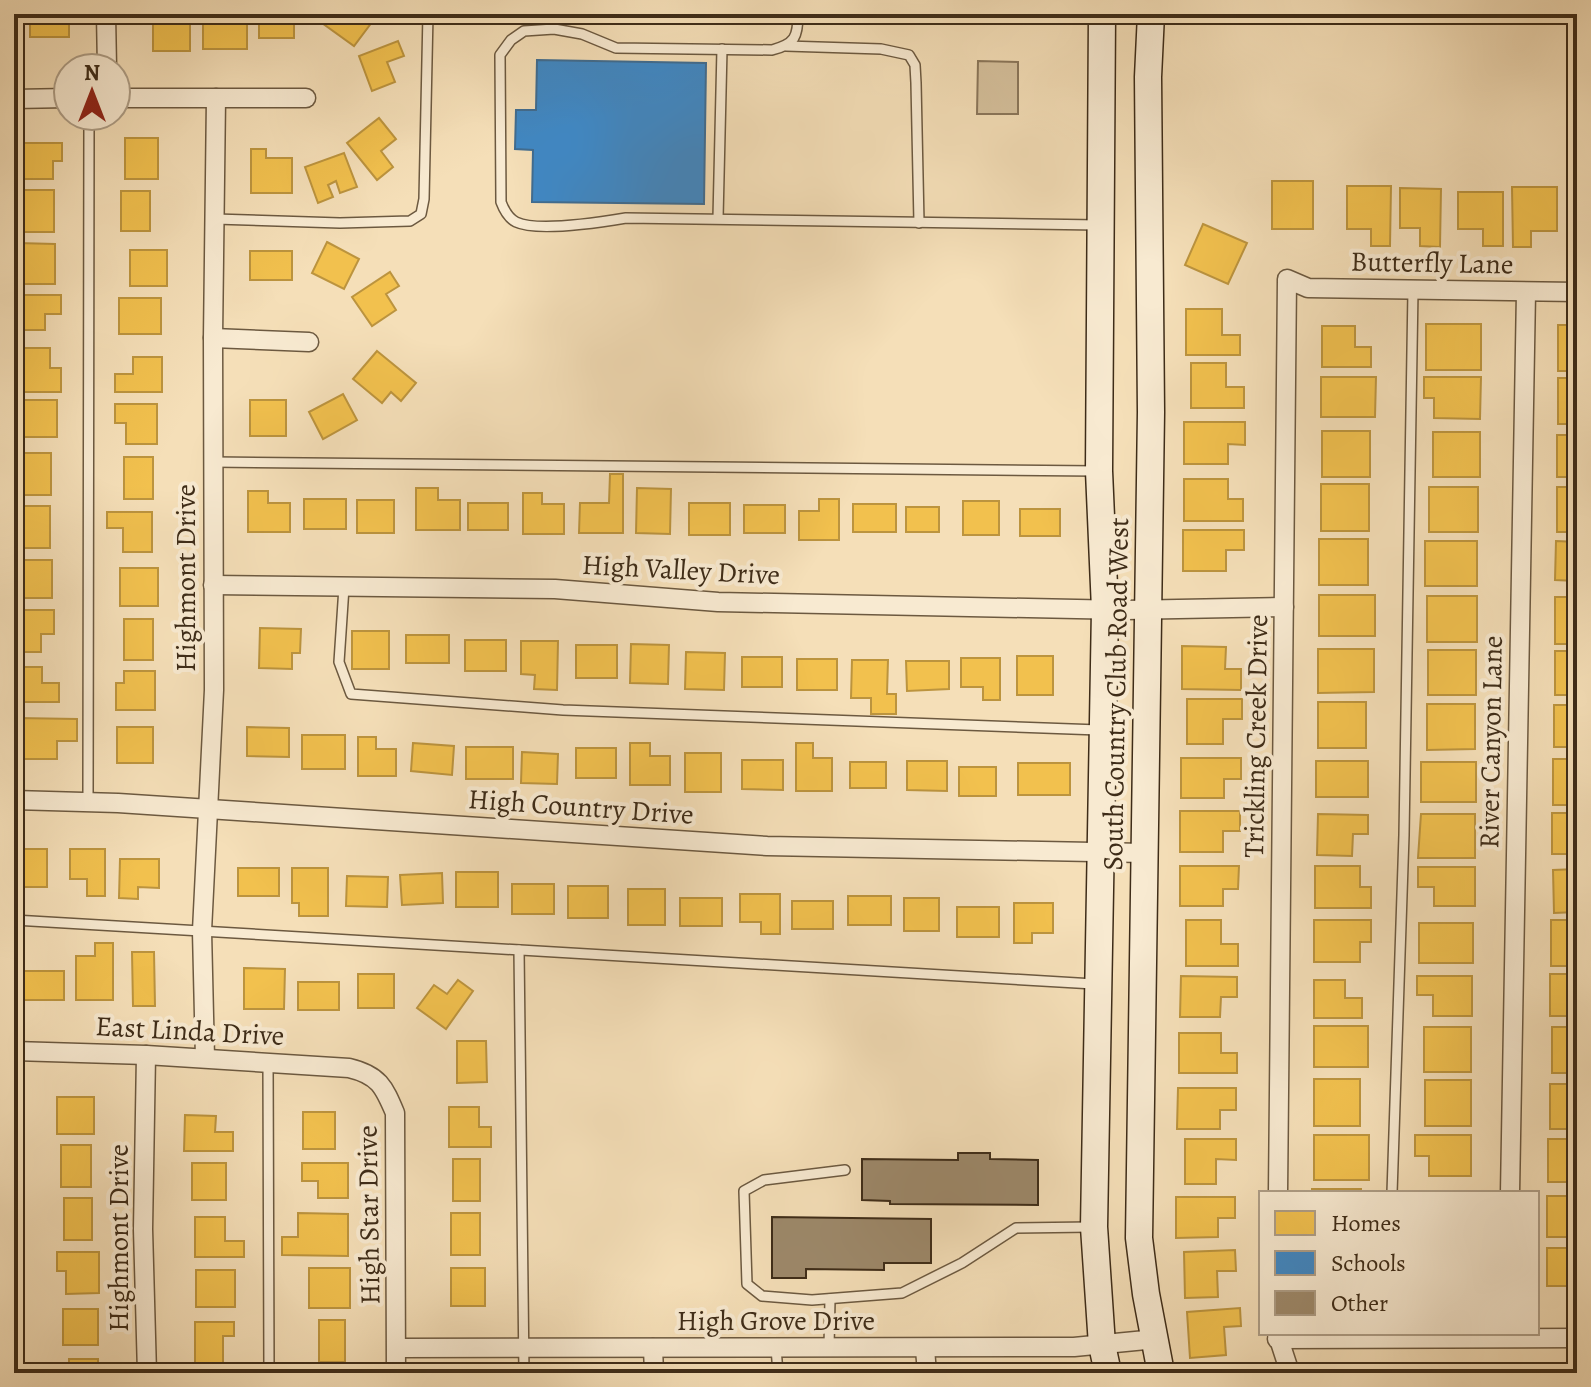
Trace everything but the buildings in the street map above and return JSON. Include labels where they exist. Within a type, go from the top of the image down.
[{"type":"street","points":[[106,14],[107,52]]},
{"type":"street","name":"South Country Club Road West","points":[[1102,14],[1099,471],[1105,609],[1094,1227],[1102,1345],[1108,1373]]},
{"type":"street","name":"South Country Club Road West","points":[[1151,14],[1148,77],[1151,412],[1139,1238],[1161,1373]]},
{"type":"street","points":[[14,99],[52,98]]},
{"type":"street","points":[[132,98],[306,98]]},
{"type":"street","name":"Highmont Drive","points":[[205,1058],[202,931],[214,690],[216,98]]},
{"type":"street","name":"Butterfly Lane","points":[[1287,279],[1308,288],[1577,292]]},
{"type":"street","name":"Trickling Creek Drive","points":[[1278,1191],[1287,279]]},
{"type":"street","name":"River Canyon Lane","points":[[1510,1191],[1526,292]]},
{"type":"street","points":[[213,338],[309,342]]},
{"type":"street","name":"High Valley Drive","points":[[213,585],[555,589],[718,602],[1105,609],[1284,607]]},
{"type":"street","name":"High Country Drive","points":[[14,800],[88,801],[767,846],[1145,853]]},
{"type":"street","name":"East Linda Drive","points":[[14,1051],[205,1058],[362,1071]]},
{"type":"street","name":"Highmont Drive","points":[[146,1055],[143,1229],[147,1373]]},
{"type":"street","name":"High Star Drive","points":[[362,1071],[383,1084],[395,1113],[396,1373]]},
{"type":"street","points":[[1290,1373],[1277,1336],[1577,1338]]},
{"type":"street","name":"High Grove Drive","points":[[397,1348],[925,1349],[1102,1345],[1156,1339]]},
{"type":"street","points":[[653,1348],[654,1373]]},
{"type":"street","points":[[925,1349],[927,1373]]},
{"type":"lane","points":[[214,219],[382,222],[410,221],[421,214],[424,199],[428,14]]},
{"type":"lane","points":[[786,46],[794,40],[798,14]]},
{"type":"lane","points":[[919,223],[915,65],[909,55],[881,49],[786,46],[772,50],[616,48],[582,34],[554,29],[524,31],[511,40],[500,55],[501,202],[513,221],[529,226],[601,223],[626,218],[718,218],[919,223],[1099,225]]},
{"type":"lane","points":[[718,218],[722,49]]},
{"type":"lane","points":[[88,801],[89,132]]},
{"type":"lane","points":[[1392,1191],[1404,835],[1413,290]]},
{"type":"lane","points":[[213,462],[1099,471]]},
{"type":"lane","points":[[344,587],[339,662],[351,694],[563,710],[1102,730]]},
{"type":"lane","points":[[14,920],[1098,984]]},
{"type":"lane","points":[[519,950],[524,1373]]},
{"type":"lane","points":[[14,1051],[17,1373]]},
{"type":"lane","points":[[268,1062],[269,1373]]},
{"type":"lane","points":[[845,1170],[764,1180],[744,1191],[747,1284],[762,1296],[812,1300],[902,1293],[962,1263],[1016,1228],[1094,1227]]},
{"type":"lane","points":[[829,1349],[830,1299]]},
{"type":"lane","points":[[776,1348],[778,1373]]},
{"type":"shaded area","points":[[978,61],[1018,62],[1018,114],[977,114]]}]
